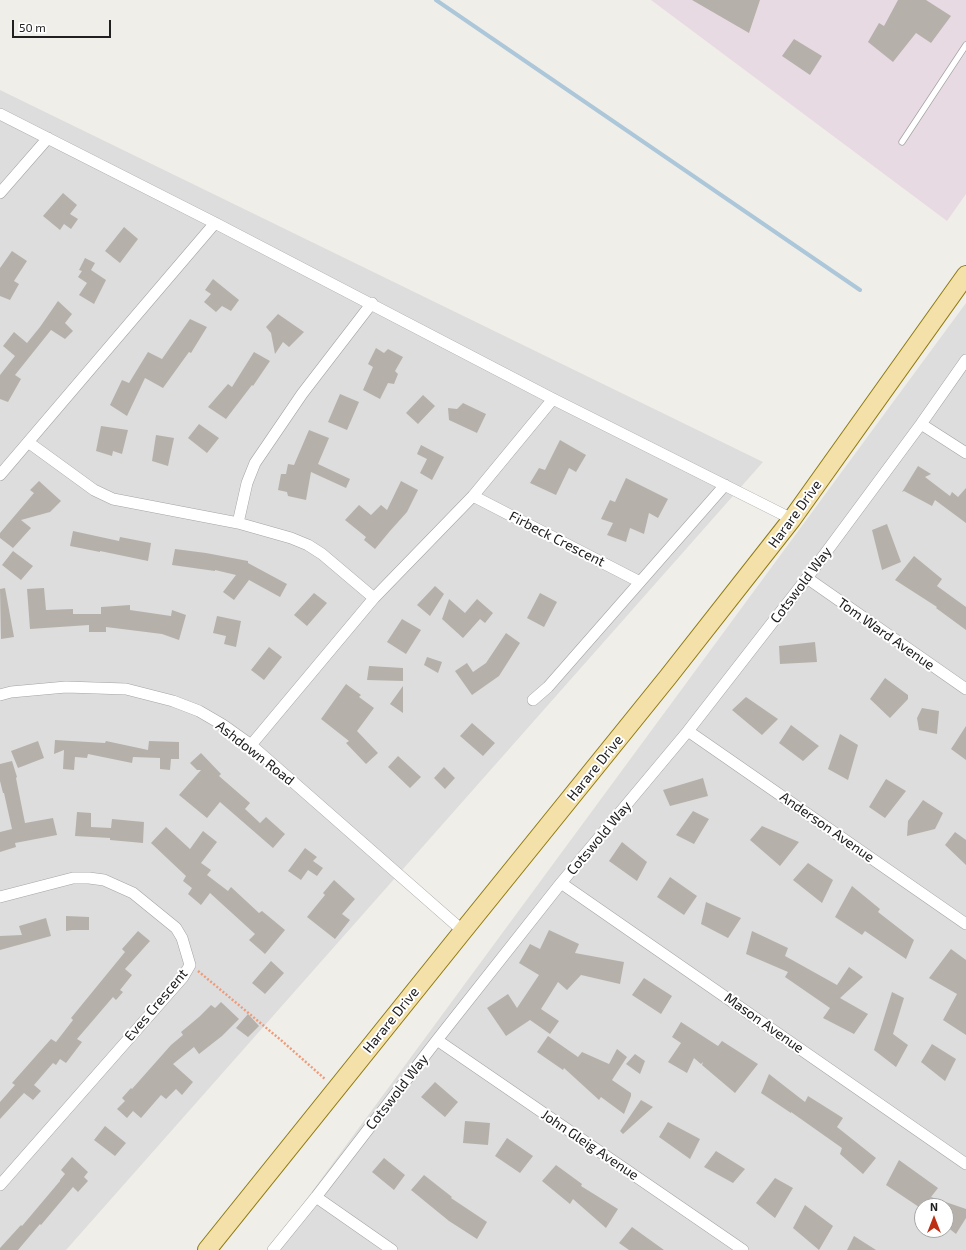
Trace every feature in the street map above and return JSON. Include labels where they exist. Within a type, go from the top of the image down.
[{"type":"main road","name":"Harare Drive","points":[[207,1250],[668,677],[792,519],[966,275]]},
{"type":"street","points":[[0,114],[216,222],[553,398],[792,519]]},
{"type":"street","points":[[0,193],[48,138]]},
{"type":"street","points":[[0,475],[216,222]]},
{"type":"street","points":[[238,523],[247,483],[255,463],[302,394],[372,304]]},
{"type":"street","name":"Cotswold Way","points":[[273,1250],[562,883],[688,731],[807,578],[921,424],[966,360]]},
{"type":"street","points":[[251,745],[374,598],[473,496],[553,398]]},
{"type":"street","points":[[921,424],[966,453]]},
{"type":"street","points":[[28,442],[94,490],[113,499],[238,523],[291,538],[308,545],[322,554],[374,598]]},
{"type":"street","points":[[533,700],[548,687],[725,484]]},
{"type":"street","name":"Firbeck Crescent","points":[[473,496],[640,582]]},
{"type":"street","name":"Tom Ward Avenue","points":[[807,578],[966,689]]},
{"type":"street","name":"Ashdown Road","points":[[0,695],[11,692],[66,687],[126,689],[173,701],[199,711],[223,725],[251,745],[463,931]]},
{"type":"street","name":"Anderson Avenue","points":[[688,731],[966,924]]},
{"type":"street","name":"Eves Crescent","points":[[0,897],[73,878],[104,880],[133,893],[176,928],[182,938],[190,965],[183,977],[0,1185]]},
{"type":"street","name":"Mason Avenue","points":[[562,883],[966,1164]]},
{"type":"street","name":"John Gleig Avenue","points":[[437,1040],[743,1250]]},
{"type":"street","points":[[316,1196],[392,1250]]},
{"type":"lane","points":[[902,142],[966,45]]},
{"type":"path","points":[[190,965],[282,1041],[336,1089]]},
{"type":"shaded area","points":[[651,0],[966,0],[966,194],[947,221]]},
{"type":"shaded area","points":[[0,90],[763,462],[66,1250],[0,1250]]},
{"type":"shaded area","points":[[966,303],[966,1250],[269,1250]]},
{"type":"building","points":[[692,0],[760,0],[749,33]]},
{"type":"building","points":[[898,0],[926,0],[951,16],[931,43],[916,33],[893,62],[868,42],[879,23],[884,26]]},
{"type":"building","points":[[794,39],[822,56],[810,75],[782,56]]},
{"type":"building","points":[[63,193],[77,205],[70,214],[78,219],[71,229],[64,224],[60,230],[43,216]]},
{"type":"building","points":[[124,227],[138,239],[120,263],[105,251]]},
{"type":"building","points":[[12,251],[27,261],[14,281],[19,284],[10,300],[0,296],[0,268]]},
{"type":"building","points":[[85,258],[95,263],[91,270],[106,280],[94,304],[79,295],[87,283],[78,277],[82,271],[79,270]]},
{"type":"building","points":[[213,279],[239,300],[231,311],[222,306],[216,312],[204,302],[211,294],[205,290]]},
{"type":"building","points":[[58,301],[72,314],[65,323],[73,331],[65,339],[51,330],[15,375],[21,379],[8,402],[0,399],[0,375],[15,356],[3,346],[14,332],[27,343]]},
{"type":"building","points":[[278,314],[304,332],[289,347],[283,342],[275,354],[271,333],[266,327]]},
{"type":"building","points":[[190,319],[207,327],[191,353],[189,352],[163,388],[145,378],[127,416],[110,405],[122,380],[129,383],[148,352],[162,359]]},
{"type":"building","points":[[376,348],[384,353],[388,349],[403,357],[395,371],[398,374],[394,384],[388,383],[380,399],[363,390],[373,367],[368,364]]},
{"type":"building","points":[[254,352],[270,361],[253,386],[252,385],[226,419],[208,407],[228,384],[232,387]]},
{"type":"building","points":[[340,394],[359,402],[347,430],[328,422]]},
{"type":"building","points":[[423,395],[435,406],[418,424],[406,413]]},
{"type":"building","points":[[463,403],[486,414],[477,433],[449,420],[448,408],[457,409]]},
{"type":"building","points":[[199,424],[219,438],[207,453],[188,438]]},
{"type":"building","points":[[101,426],[128,430],[122,454],[113,451],[112,456],[96,451]]},
{"type":"building","points":[[309,430],[329,438],[318,464],[350,479],[346,488],[311,472],[306,500],[288,496],[287,492],[278,490],[281,474],[286,474],[288,464],[294,465]]},
{"type":"building","points":[[156,435],[174,438],[168,466],[152,461]]},
{"type":"building","points":[[560,440],[586,455],[576,472],[569,468],[556,495],[530,483],[539,468],[545,470]]},
{"type":"building","points":[[421,445],[444,457],[432,480],[420,473],[427,459],[417,454]]},
{"type":"building","points":[[918,466],[931,474],[925,477],[950,496],[952,492],[958,497],[966,488],[966,523],[935,500],[932,506],[904,491],[902,492]]},
{"type":"building","points":[[626,478],[668,499],[658,518],[649,513],[644,534],[630,528],[626,542],[607,535],[613,523],[601,519],[610,500],[615,502]]},
{"type":"building","points":[[39,481],[61,501],[50,512],[21,520],[31,528],[13,548],[0,538],[0,533],[34,493],[30,490]]},
{"type":"building","points":[[401,481],[418,490],[407,512],[375,549],[364,540],[366,537],[345,520],[359,505],[371,515],[381,505],[387,510]]},
{"type":"building","points":[[887,524],[901,562],[882,570],[872,530]]},
{"type":"building","points":[[73,531],[119,541],[120,537],[151,543],[148,561],[70,546]]},
{"type":"building","points":[[175,549],[248,561],[248,563],[287,584],[280,597],[249,580],[234,600],[223,592],[236,575],[215,570],[172,565]]},
{"type":"building","points":[[13,551],[33,566],[21,580],[2,565]]},
{"type":"building","points":[[914,556],[942,579],[937,586],[966,607],[966,630],[936,608],[937,607],[895,580]]},
{"type":"building","points":[[435,586],[444,594],[430,616],[417,605]]},
{"type":"building","points":[[5,588],[14,637],[1,639],[0,589]]},
{"type":"building","points":[[44,588],[46,610],[73,609],[73,614],[101,614],[101,607],[130,605],[130,610],[171,616],[172,610],[186,615],[179,640],[162,634],[106,627],[106,632],[89,632],[89,625],[30,629],[27,589]]},
{"type":"building","points":[[314,593],[327,603],[307,626],[294,615]]},
{"type":"building","points":[[540,593],[557,602],[544,627],[527,618]]},
{"type":"building","points":[[449,599],[465,613],[477,599],[493,613],[485,623],[480,619],[463,638],[442,619]]},
{"type":"building","points":[[217,616],[241,621],[236,647],[224,644],[226,636],[213,633]]},
{"type":"building","points":[[402,619],[421,630],[406,654],[387,642]]},
{"type":"building","points":[[506,633],[520,643],[499,676],[472,695],[455,671],[467,663],[473,672],[486,663]]},
{"type":"building","points":[[815,642],[817,662],[780,664],[779,646]]},
{"type":"building","points":[[269,647],[282,657],[264,680],[251,670]]},
{"type":"building","points":[[427,657],[442,662],[438,673],[424,665]]},
{"type":"building","points":[[369,666],[403,668],[403,681],[367,680]]},
{"type":"building","points":[[885,678],[908,695],[908,699],[890,718],[870,699]]},
{"type":"building","points":[[346,684],[361,695],[359,697],[374,708],[357,731],[378,753],[366,764],[346,743],[349,741],[321,719]]},
{"type":"building","points":[[403,686],[403,713],[390,704]]},
{"type":"building","points":[[746,697],[778,719],[762,735],[732,710]]},
{"type":"building","points":[[922,708],[939,711],[937,734],[919,730],[917,718]]},
{"type":"building","points":[[472,723],[495,743],[483,756],[460,736]]},
{"type":"building","points":[[791,725],[819,746],[803,761],[779,743]]},
{"type":"building","points":[[966,726],[966,760],[951,749]]},
{"type":"building","points":[[840,734],[858,745],[848,780],[828,769]]},
{"type":"building","points":[[55,740],[105,743],[106,741],[148,750],[149,741],[179,742],[179,759],[171,759],[170,770],[160,769],[160,758],[133,757],[132,763],[88,754],[87,758],[75,757],[74,770],[63,769],[64,750],[54,754]]},
{"type":"building","points":[[38,741],[44,758],[18,768],[11,751]]},
{"type":"building","points":[[201,753],[221,774],[219,776],[250,803],[245,809],[260,823],[266,817],[285,834],[273,848],[220,802],[207,818],[179,795],[201,770],[197,770],[190,763]]},
{"type":"building","points":[[398,756],[421,777],[410,788],[388,767]]},
{"type":"building","points":[[12,761],[17,777],[25,823],[53,818],[57,835],[15,843],[16,847],[0,852],[0,832],[12,829],[0,781],[0,764]]},
{"type":"building","points":[[444,767],[455,778],[445,789],[434,778]]},
{"type":"building","points":[[703,778],[708,796],[670,806],[663,790]]},
{"type":"building","points":[[886,779],[906,791],[885,818],[869,807]]},
{"type":"building","points":[[923,800],[943,813],[935,829],[907,836],[908,821]]},
{"type":"building","points":[[693,811],[709,819],[694,844],[676,835]]},
{"type":"building","points":[[77,812],[91,813],[91,827],[111,828],[112,819],[144,822],[143,843],[110,840],[110,838],[75,836]]},
{"type":"building","points":[[762,826],[799,842],[780,866],[750,840]]},
{"type":"building","points":[[166,827],[190,849],[203,831],[217,842],[201,863],[211,870],[207,875],[228,891],[231,887],[259,913],[262,911],[285,930],[265,954],[249,940],[255,934],[210,893],[201,905],[188,894],[192,888],[183,881],[186,876],[151,843]]},
{"type":"building","points":[[955,832],[966,840],[966,865],[945,845]]},
{"type":"building","points":[[622,842],[647,862],[637,881],[609,861]]},
{"type":"building","points":[[305,848],[317,857],[313,861],[323,868],[317,876],[308,870],[301,880],[288,871]]},
{"type":"building","points":[[808,863],[833,880],[822,903],[793,880]]},
{"type":"building","points":[[670,877],[697,896],[684,915],[657,897]]},
{"type":"building","points":[[334,880],[355,899],[342,914],[350,920],[335,939],[307,917],[325,895],[323,893]]},
{"type":"building","points":[[852,886],[880,909],[878,912],[914,940],[906,959],[865,931],[862,935],[835,917]]},
{"type":"building","points":[[706,902],[741,918],[728,938],[701,924]]},
{"type":"building","points":[[66,916],[89,917],[89,930],[66,931]]},
{"type":"building","points":[[46,918],[51,936],[0,950],[0,936],[22,935],[19,926]]},
{"type":"building","points":[[549,930],[579,944],[575,953],[624,962],[620,984],[581,975],[567,990],[558,982],[541,1009],[559,1021],[550,1034],[530,1020],[506,1036],[487,1008],[508,994],[517,1008],[539,975],[519,963],[530,944],[540,949]]},
{"type":"building","points":[[138,931],[150,941],[125,969],[132,975],[120,990],[123,992],[116,1000],[113,997],[77,1039],[82,1042],[66,1063],[60,1059],[56,1065],[53,1063],[34,1085],[41,1091],[33,1100],[24,1093],[0,1119],[0,1102],[15,1085],[12,1083],[51,1039],[56,1042],[73,1020],[71,1018],[125,952],[122,949]]},
{"type":"building","points":[[752,931],[788,948],[785,956],[837,985],[849,967],[863,977],[840,998],[868,1014],[854,1034],[823,1018],[830,1008],[785,977],[788,972],[746,954]]},
{"type":"building","points":[[951,949],[966,960],[966,1035],[943,1020],[957,994],[929,978]]},
{"type":"building","points":[[271,961],[284,973],[265,994],[252,983]]},
{"type":"building","points":[[644,978],[672,996],[661,1014],[632,995]]},
{"type":"building","points":[[892,992],[904,998],[893,1034],[908,1045],[896,1067],[874,1050]]},
{"type":"building","points":[[221,1002],[239,1019],[222,1036],[199,1054],[194,1047],[173,1064],[193,1082],[182,1095],[176,1089],[166,1099],[161,1095],[141,1118],[133,1111],[127,1118],[117,1109],[125,1101],[122,1098],[131,1088],[132,1089],[171,1045],[183,1035],[181,1032],[211,1005],[215,1008]]},
{"type":"building","points":[[248,1014],[259,1026],[248,1037],[236,1028]]},
{"type":"building","points":[[681,1022],[718,1046],[722,1041],[758,1064],[735,1093],[702,1065],[703,1062],[701,1064],[694,1058],[687,1073],[668,1062],[681,1043],[672,1037]]},
{"type":"building","points":[[548,1036],[578,1057],[582,1052],[609,1064],[617,1049],[627,1057],[612,1080],[631,1093],[624,1114],[601,1097],[599,1100],[564,1068],[563,1070],[537,1052]]},
{"type":"building","points":[[932,1044],[956,1059],[945,1081],[921,1062]]},
{"type":"building","points":[[635,1054],[645,1061],[640,1074],[626,1064]]},
{"type":"building","points":[[769,1074],[805,1102],[808,1096],[843,1118],[837,1127],[876,1158],[863,1174],[840,1154],[842,1148],[761,1093]]},
{"type":"building","points":[[435,1082],[458,1102],[445,1117],[421,1097]]},
{"type":"building","points":[[641,1100],[653,1107],[623,1134],[620,1131]]},
{"type":"building","points":[[465,1121],[490,1123],[488,1145],[463,1143]]},
{"type":"building","points":[[668,1122],[700,1139],[690,1159],[659,1137]]},
{"type":"building","points":[[105,1126],[126,1143],[115,1156],[94,1140]]},
{"type":"building","points":[[507,1138],[533,1156],[520,1173],[495,1156]]},
{"type":"building","points":[[716,1151],[745,1169],[733,1183],[704,1167]]},
{"type":"building","points":[[72,1157],[88,1172],[84,1177],[88,1181],[78,1192],[73,1187],[18,1250],[0,1250],[0,1248],[21,1225],[22,1226],[60,1181],[65,1174],[61,1170]]},
{"type":"building","points":[[384,1158],[405,1175],[394,1190],[372,1172]]},
{"type":"building","points":[[899,1160],[938,1188],[931,1197],[934,1198],[914,1198],[914,1204],[886,1185]]},
{"type":"building","points":[[556,1165],[582,1184],[581,1186],[618,1209],[606,1228],[573,1199],[570,1204],[542,1181]]},
{"type":"building","points":[[424,1175],[452,1197],[451,1198],[487,1222],[477,1239],[449,1221],[411,1190]]},
{"type":"building","points":[[775,1178],[793,1188],[775,1218],[756,1203]]},
{"type":"building","points":[[805,1205],[833,1226],[819,1250],[793,1228]]},
{"type":"building","points":[[954,1205],[966,1209],[966,1218],[956,1234],[954,1232]]},
{"type":"building","points":[[632,1227],[664,1250],[629,1250],[619,1243]]},
{"type":"building","points":[[854,1236],[876,1250],[847,1250]]},
{"type":"waterway","points":[[436,0],[860,290]]}]
